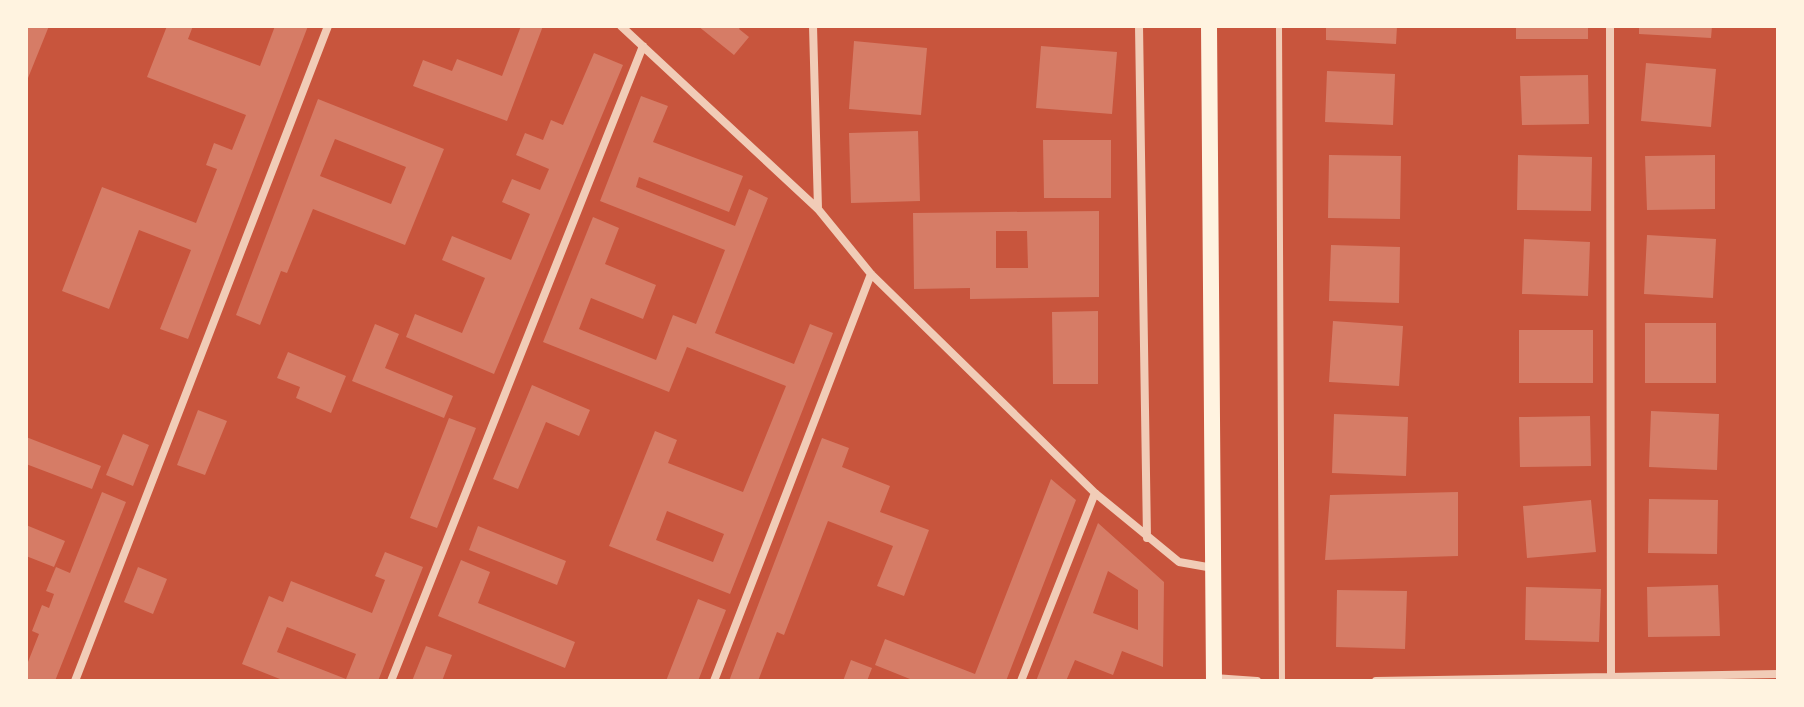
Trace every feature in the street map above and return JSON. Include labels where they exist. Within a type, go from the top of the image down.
[{"type":"main road","points":[[1209,26],[1214,679]]},
{"type":"street","points":[[75,681],[328,26]]},
{"type":"street","points":[[621,26],[818,209],[871,274],[1095,493],[1179,562],[1213,568]]},
{"type":"street","points":[[813,26],[818,209]]},
{"type":"street","points":[[1139,26],[1147,538]]},
{"type":"street","points":[[1610,26],[1611,676]]},
{"type":"street","points":[[391,681],[643,46]]},
{"type":"street","points":[[714,681],[871,274]]},
{"type":"street","points":[[1021,681],[1095,493]]},
{"type":"street","points":[[1376,681],[1778,674]]},
{"type":"street","points":[[1214,679],[1257,681]]},
{"type":"lane","points":[[1279,26],[1282,681]]},
{"type":"building","points":[[26,26],[49,26],[26,83]]},
{"type":"building","points":[[167,26],[193,26],[188,39],[260,66],[275,26],[308,26],[188,339],[160,329],[191,250],[139,230],[109,309],[62,291],[102,187],[196,223],[217,169],[206,165],[214,143],[232,150],[246,115],[147,77]]},
{"type":"building","points":[[521,26],[543,26],[507,121],[413,86],[423,60],[452,71],[457,59],[502,76]]},
{"type":"building","points":[[698,26],[741,26],[739,29],[749,37],[734,55]]},
{"type":"building","points":[[1326,26],[1397,26],[1396,44],[1326,40]]},
{"type":"building","points":[[1516,26],[1588,26],[1588,39],[1516,39]]},
{"type":"building","points":[[1639,26],[1712,26],[1711,38],[1639,34]]},
{"type":"building","points":[[854,41],[927,48],[921,115],[849,109]]},
{"type":"building","points":[[1041,46],[1117,52],[1112,114],[1036,108]]},
{"type":"building","points":[[594,53],[623,65],[494,374],[406,337],[415,314],[462,333],[485,278],[442,260],[452,236],[511,260],[530,214],[502,202],[512,179],[540,190],[549,169],[516,155],[525,133],[543,140],[551,120],[563,125]]},
{"type":"building","points":[[1646,63],[1716,69],[1711,127],[1641,121]]},
{"type":"building","points":[[1327,71],[1395,74],[1393,125],[1325,122]]},
{"type":"building","points":[[1588,75],[1589,124],[1522,125],[1520,76]]},
{"type":"building","points":[[641,96],[668,106],[653,142],[743,176],[729,212],[639,177],[636,187],[735,226],[749,189],[768,198],[715,333],[794,364],[810,324],[833,333],[730,594],[609,546],[655,431],[677,440],[668,463],[743,492],[786,386],[687,347],[669,392],[543,342],[593,217],[619,228],[605,264],[656,285],[643,319],[591,298],[579,329],[656,360],[673,315],[696,324],[725,250],[600,201]],"holes":[[[667,511],[724,534],[713,562],[656,540]]]},
{"type":"building","points":[[318,99],[444,149],[405,245],[313,209],[287,273],[281,271],[260,325],[236,315]],"holes":[[[335,139],[406,167],[391,204],[320,176]]]},
{"type":"building","points":[[918,131],[920,201],[851,203],[849,133]]},
{"type":"building","points":[[1043,140],[1111,140],[1111,198],[1044,198]]},
{"type":"building","points":[[1329,155],[1401,156],[1400,219],[1328,218]]},
{"type":"building","points":[[1518,155],[1592,157],[1591,211],[1517,210]]},
{"type":"building","points":[[1715,155],[1715,209],[1647,210],[1645,156]]},
{"type":"building","points":[[1099,211],[1099,297],[970,299],[970,288],[914,289],[913,213]],"holes":[[[996,231],[1027,231],[1028,268],[996,268]]]},
{"type":"building","points":[[1647,235],[1716,239],[1713,298],[1644,294]]},
{"type":"building","points":[[1524,239],[1590,242],[1588,296],[1522,294]]},
{"type":"building","points":[[1331,245],[1400,247],[1399,303],[1329,301]]},
{"type":"building","points":[[1098,311],[1098,384],[1053,384],[1052,312]]},
{"type":"building","points":[[1333,321],[1403,326],[1399,386],[1329,382]]},
{"type":"building","points":[[1645,323],[1716,323],[1716,383],[1645,383]]},
{"type":"building","points":[[375,324],[399,334],[385,368],[453,396],[444,418],[352,381]]},
{"type":"building","points":[[1519,330],[1593,330],[1593,383],[1519,383]]},
{"type":"building","points":[[288,352],[346,376],[331,413],[296,398],[300,387],[277,378]]},
{"type":"building","points":[[532,385],[590,410],[579,436],[546,422],[518,489],[493,479]]},
{"type":"building","points":[[198,410],[227,421],[205,475],[177,465]]},
{"type":"building","points":[[1651,411],[1719,414],[1717,470],[1649,467]]},
{"type":"building","points":[[1334,414],[1408,417],[1406,476],[1332,473]]},
{"type":"building","points":[[1590,416],[1591,466],[1520,467],[1519,417]]},
{"type":"building","points":[[449,418],[476,428],[437,528],[410,518]]},
{"type":"building","points":[[123,434],[149,445],[133,486],[106,475]]},
{"type":"building","points":[[26,437],[101,466],[92,489],[26,464]]},
{"type":"building","points":[[822,438],[849,448],[842,467],[890,486],[880,512],[929,530],[904,596],[877,586],[893,546],[828,521],[784,635],[777,632],[758,681],[729,681]]},
{"type":"building","points":[[1051,479],[1076,500],[1006,681],[915,681],[875,665],[885,639],[975,674]]},
{"type":"building","points":[[102,492],[126,502],[55,681],[26,681],[26,667],[39,634],[32,631],[42,605],[49,608],[54,594],[46,591],[56,567],[70,573]]},
{"type":"building","points":[[1458,492],[1458,556],[1325,560],[1330,495]]},
{"type":"building","points":[[1649,499],[1718,500],[1717,554],[1648,553]]},
{"type":"building","points":[[1591,500],[1596,552],[1527,558],[1523,506]]},
{"type":"building","points":[[1098,523],[1164,582],[1163,667],[1122,651],[1113,675],[1075,660],[1066,681],[1036,681]],"holes":[[[1108,571],[1138,590],[1138,630],[1093,613]]]},
{"type":"building","points":[[26,525],[65,541],[54,567],[26,556]]},
{"type":"building","points":[[478,526],[566,561],[557,585],[469,550]]},
{"type":"building","points":[[385,552],[423,567],[378,681],[285,681],[242,664],[269,596],[283,602],[291,581],[372,613],[385,580],[375,576]],"holes":[[[287,627],[356,654],[346,679],[277,652]]]},
{"type":"building","points":[[461,560],[490,572],[478,603],[575,642],[565,668],[438,616]]},
{"type":"building","points":[[138,567],[167,579],[153,614],[124,602]]},
{"type":"building","points":[[1718,585],[1720,636],[1648,637],[1647,587]]},
{"type":"building","points":[[1526,587],[1601,589],[1599,642],[1525,640]]},
{"type":"building","points":[[1337,590],[1407,591],[1405,649],[1336,647]]},
{"type":"building","points":[[698,599],[726,610],[698,681],[666,681]]},
{"type":"building","points":[[426,646],[452,655],[442,681],[412,681]]},
{"type":"building","points":[[851,660],[872,668],[867,681],[843,681]]}]
